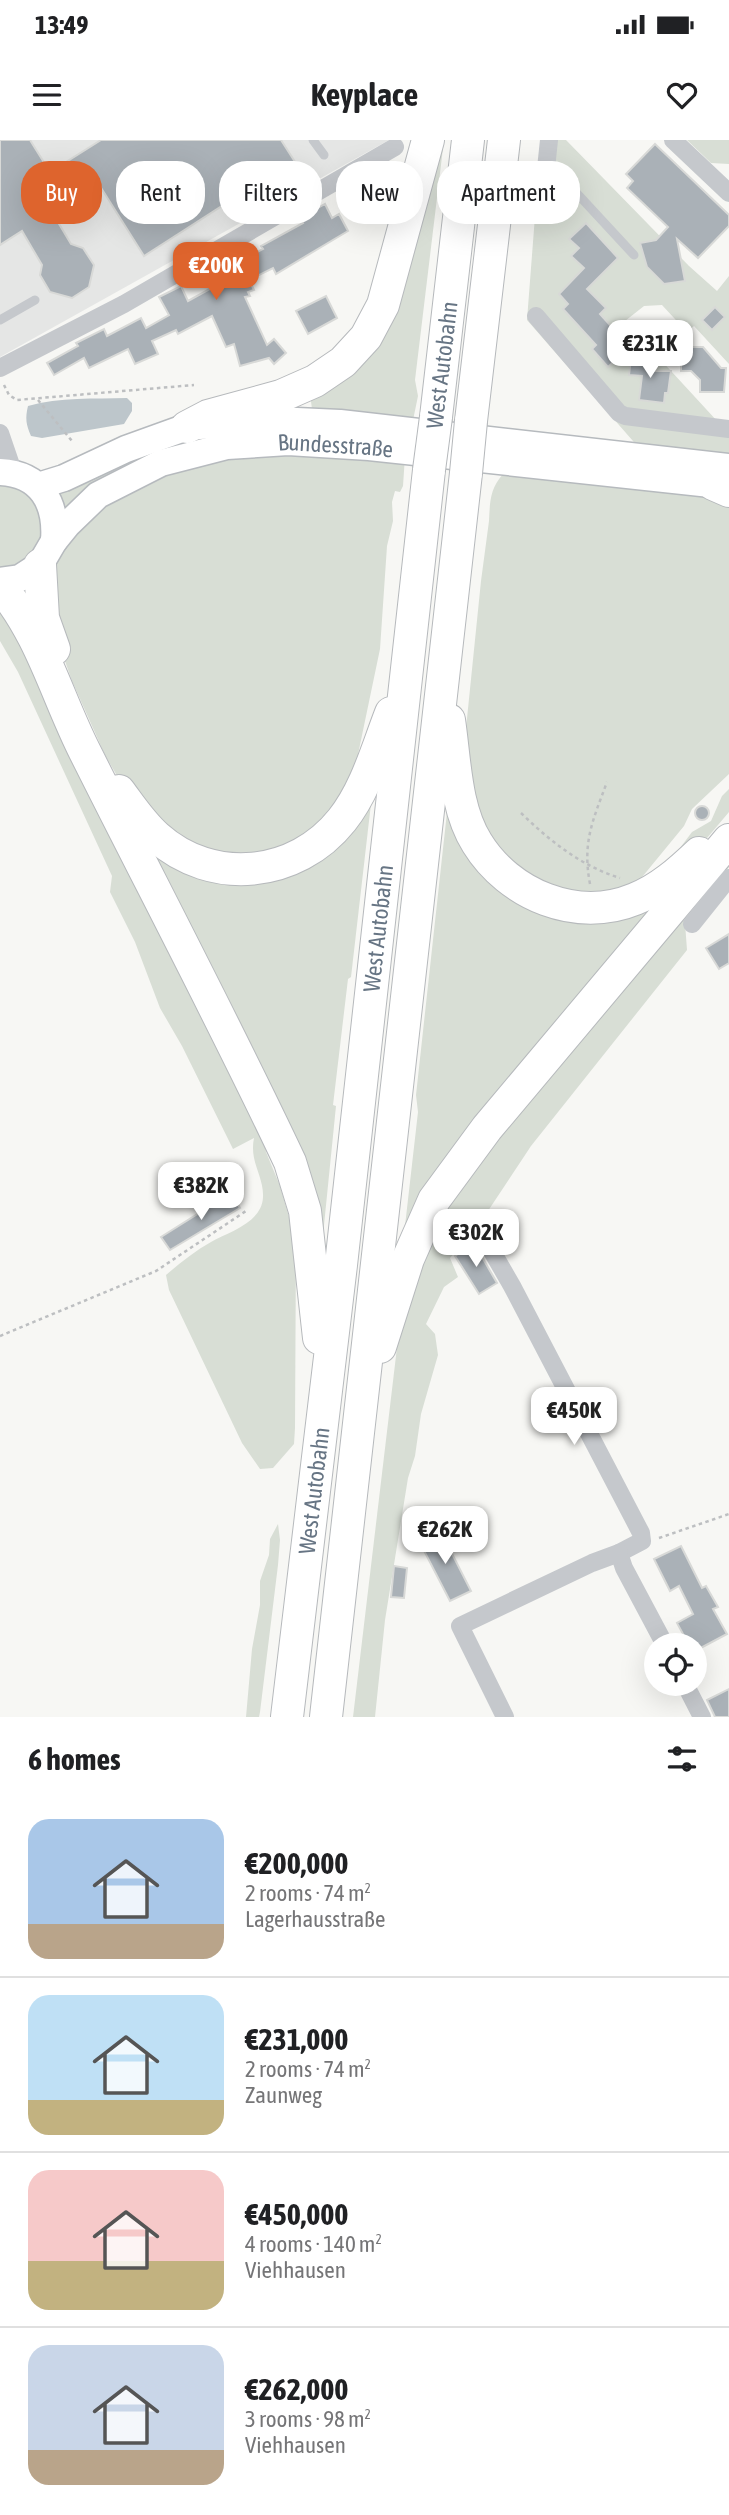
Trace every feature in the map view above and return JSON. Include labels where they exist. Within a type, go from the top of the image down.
[{"type":"highway","points":[[187,427],[208,416],[281,396],[316,381],[343,362],[366,337],[383,305],[428,140]]},
{"type":"highway","name":"West Autobahn","points":[[287,1717],[326,1396],[468,140]]},
{"type":"highway","name":"West Autobahn","points":[[326,1717],[504,140]]},
{"type":"highway","points":[[47,553],[41,601],[47,628],[70,689],[116,786],[157,837],[183,855],[216,867],[252,870],[279,865],[323,840],[343,819],[359,794],[406,676]]},
{"type":"highway","points":[[0,586],[13,601],[31,632],[74,730],[290,1162],[305,1211],[326,1396]]},
{"type":"highway","points":[[443,680],[460,796],[477,843],[497,867],[521,889],[548,901],[575,907],[613,906],[638,898],[674,876],[729,820]]},
{"type":"highway","points":[[362,1401],[408,1259],[434,1200],[487,1128],[729,841]]},
{"type":"main road","name":"Bundesstraße","points":[[38,486],[64,478],[126,449],[187,427],[275,420],[340,423],[725,482]]},
{"type":"main road","name":"Bundesstraße","points":[[0,581],[20,578],[47,553],[82,508],[98,495],[161,463],[227,446],[260,442],[406,450],[725,482]]},
{"type":"main road","points":[[7,473],[28,478],[38,486],[51,505],[55,523],[47,553]]},
{"type":"street","points":[[546,160],[549,140]]},
{"type":"street","points":[[673,140],[725,182]]},
{"type":"street","points":[[0,368],[124,304],[395,147]]},
{"type":"street","points":[[536,316],[619,413],[625,416],[729,429]]},
{"type":"street","points":[[0,433],[7,473]]},
{"type":"street","points":[[692,925],[729,877]]},
{"type":"street","points":[[478,1227],[519,1298],[641,1533],[642,1541],[460,1626],[505,1717]]},
{"type":"street","points":[[619,1553],[624,1568],[659,1633]]},
{"type":"street","points":[[691,1696],[702,1717]]},
{"type":"lane","points":[[313,140],[324,155]]},
{"type":"lane","points":[[546,160],[634,255]]},
{"type":"lane","points":[[0,320],[35,300]]},
{"type":"path","points":[[0,375],[9,395],[17,400],[194,384]]},
{"type":"path","points":[[39,400],[72,441]]},
{"type":"path","points":[[596,907],[587,866],[590,823],[607,782]]},
{"type":"path","points":[[521,813],[543,834],[587,866],[624,879]]},
{"type":"path","points":[[0,1336],[156,1270],[246,1211]]},
{"type":"path","points":[[642,1541],[729,1514]]},
{"type":"shaded area","points":[[0,140],[389,140],[351,161],[336,161],[336,170],[322,177],[322,161],[219,161],[219,224],[238,224],[0,357]]},
{"type":"shaded area","points":[[435,140],[444,140],[441,161],[437,161],[437,198],[415,380],[418,396],[412,425],[312,409],[310,394],[351,367],[404,224],[423,224],[423,172]]},
{"type":"shaded area","points":[[553,140],[566,140],[689,266],[717,291],[729,276],[729,364],[694,326],[687,332],[662,305],[644,306],[625,321],[729,434],[729,459],[640,449],[527,320],[534,224],[580,224],[580,161],[544,161]]},
{"type":"shaded area","points":[[687,140],[729,140],[729,164],[711,163]]},
{"type":"shaded area","points":[[127,398],[132,403],[132,411],[124,424],[42,438],[31,436],[28,428],[28,406],[65,400]]},
{"type":"shaded area","points":[[285,432],[65,510],[58,492],[179,440]]},
{"type":"shaded area","points":[[272,452],[405,456],[403,486],[400,492],[395,491],[392,502],[393,521],[387,546],[380,649],[356,764],[359,768],[319,835],[249,861],[175,840],[120,781],[105,755],[72,681],[59,644],[53,573],[61,551],[100,506],[131,488],[187,467],[226,457]]},
{"type":"shaded area","points":[[503,474],[584,480],[729,501],[729,774],[692,809],[684,826],[629,893],[590,900],[523,879],[473,811],[465,738],[490,501],[495,485]]},
{"type":"shaded area","points":[[0,483],[20,487],[31,494],[37,503],[42,523],[38,544],[33,553],[20,564],[0,569]]},
{"type":"shaded area","points":[[0,601],[129,870],[264,1140],[280,1186],[296,1241],[295,1428],[294,1444],[273,1468],[260,1469],[242,1443],[169,1290],[166,1275],[199,1249],[243,1226],[257,1214],[263,1189],[253,1154],[254,1138],[233,1149],[160,1008],[135,942],[110,892],[112,876],[18,672],[0,641]]},
{"type":"shaded area","points":[[729,789],[729,812],[707,838],[656,880],[692,832],[711,821],[722,796]]},
{"type":"shaded area","points":[[372,795],[333,1105],[336,1106],[323,1235],[138,832],[235,879]]},
{"type":"shaded area","points":[[448,803],[525,899],[661,895],[402,1252],[418,1112],[416,1095]]},
{"type":"shaded area","points":[[729,852],[729,867],[685,923],[687,950],[531,1146],[482,1220],[450,1258],[458,1277],[444,1287],[426,1324],[435,1334],[438,1355],[421,1414],[415,1456],[408,1478],[385,1620],[375,1717],[353,1717],[401,1314],[446,1208],[504,1130]]},
{"type":"shaded area","points":[[278,1524],[278,1565],[260,1712],[259,1717],[246,1717],[252,1649],[260,1605],[260,1581],[269,1555],[270,1539]]},
{"type":"building","points":[[0,140],[30,140],[43,161],[21,161],[21,224],[59,224],[71,244],[83,248],[94,265],[89,287],[72,298],[50,292],[40,275],[42,265],[22,231],[0,245]]},
{"type":"building","points":[[101,140],[281,140],[294,161],[219,161],[219,208],[205,217],[205,161],[116,161],[116,212],[102,189],[102,161],[68,161]]},
{"type":"building","points":[[655,144],[729,215],[729,226],[698,258],[677,239],[685,281],[664,284],[647,267],[640,243],[656,240],[668,227],[627,188],[633,181],[626,174]]},
{"type":"building","points":[[325,204],[332,218],[336,216],[336,224],[344,224],[348,231],[276,274],[273,268],[249,280],[254,290],[248,292],[250,296],[245,297],[267,345],[274,339],[286,353],[274,364],[269,358],[240,366],[234,344],[226,347],[212,316],[178,334],[176,330],[152,341],[158,354],[135,364],[128,349],[89,368],[84,358],[54,375],[47,363],[78,346],[76,343],[104,329],[107,336],[141,318],[146,328],[169,315],[159,297],[181,286],[188,301],[217,285],[209,268],[232,258],[235,264],[301,224],[322,224],[322,206]]},
{"type":"building","points":[[586,223],[618,258],[587,289],[606,308],[600,314],[630,347],[608,367],[592,349],[596,345],[563,309],[568,304],[559,294],[584,268],[571,256],[579,248],[569,239]]},
{"type":"building","points":[[124,224],[194,224],[144,256]]},
{"type":"building","points":[[326,296],[337,318],[308,334],[296,311]]},
{"type":"building","points":[[715,307],[725,317],[712,330],[702,320]]},
{"type":"building","points":[[681,347],[703,347],[721,368],[726,368],[724,392],[700,392],[700,380],[691,371],[681,371]]},
{"type":"building","points":[[632,350],[640,359],[655,360],[653,371],[671,371],[664,403],[639,400],[642,376],[629,375]]},
{"type":"building","points":[[699,806],[705,806],[709,813],[705,820],[699,820],[695,816],[695,810]]},
{"type":"building","points":[[729,934],[729,963],[719,969],[706,948]]},
{"type":"building","points":[[231,1193],[240,1208],[170,1250],[161,1237]]},
{"type":"building","points":[[474,1243],[497,1283],[479,1294],[455,1256]]},
{"type":"building","points":[[440,1530],[471,1591],[450,1601],[419,1541]]},
{"type":"building","points":[[681,1546],[702,1588],[706,1586],[718,1607],[713,1609],[727,1634],[707,1645],[707,1633],[682,1633],[677,1623],[693,1614],[679,1586],[670,1591],[654,1559]]},
{"type":"building","points":[[394,1566],[407,1568],[404,1598],[391,1597]]},
{"type":"building","points":[[729,1689],[729,1717],[715,1717],[707,1700]]}]
